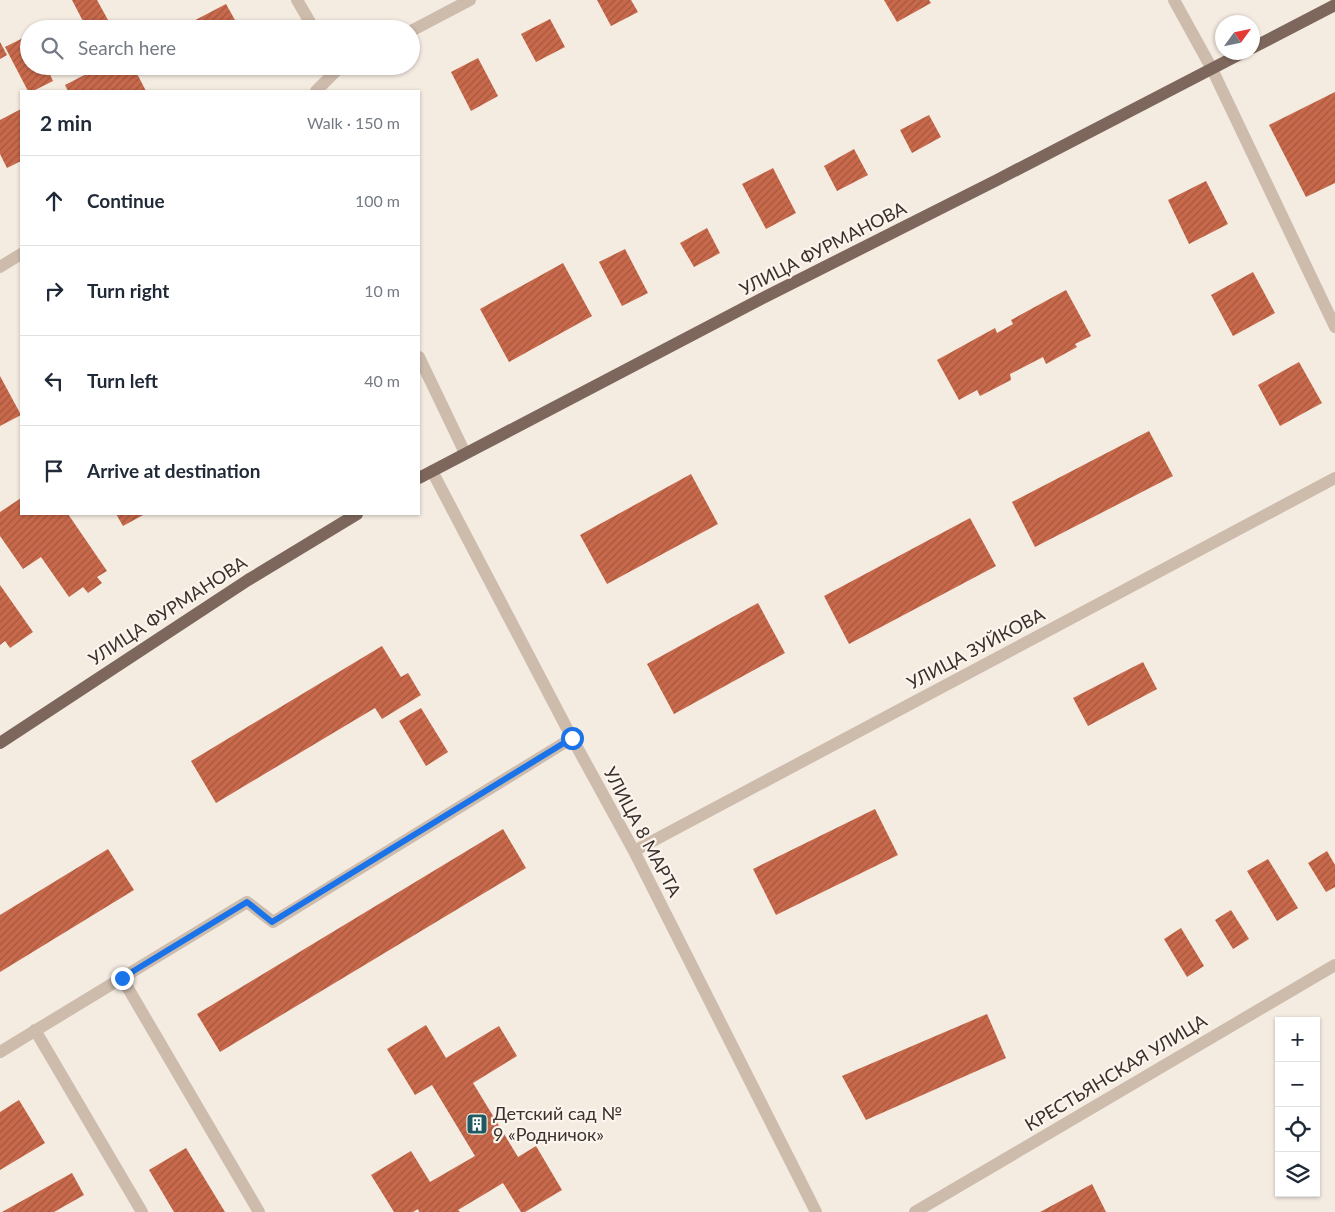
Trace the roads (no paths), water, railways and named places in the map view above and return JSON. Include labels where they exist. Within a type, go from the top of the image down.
[{"type":"main road","points":[[1260,44],[1335,5]]},
{"type":"main road","name":"УЛИЦА ФУРМАНОВА","points":[[420,477],[761,299],[1229,60]]},
{"type":"main road","name":"УЛИЦА ФУРМАНОВА","points":[[0,743],[248,580],[355,515]]},
{"type":"street","points":[[297,0],[309,20]]},
{"type":"street","points":[[420,26],[470,0]]},
{"type":"street","points":[[1174,0],[1212,69],[1335,327]]},
{"type":"street","points":[[317,90],[332,75]]},
{"type":"street","points":[[0,267],[20,255]]},
{"type":"street","points":[[420,359],[465,453]]},
{"type":"street","name":"УЛИЦА 8 МАРТА","points":[[432,471],[572,738],[634,851],[816,1212]]},
{"type":"street","name":"УЛИЦА ЗУЙКОВА","points":[[634,851],[1335,478]]},
{"type":"street","points":[[0,1052],[247,902],[272,922],[572,738]]},
{"type":"street","name":"КРЕСТЬЯНСКАЯ УЛИЦА","points":[[916,1212],[1335,965]]},
{"type":"street","points":[[122,978],[259,1212]]},
{"type":"street","points":[[35,1030],[142,1212]]},
{"type":"place","name":"Детский сад № 9 «Родничок»","points":[[477,1124]]}]
